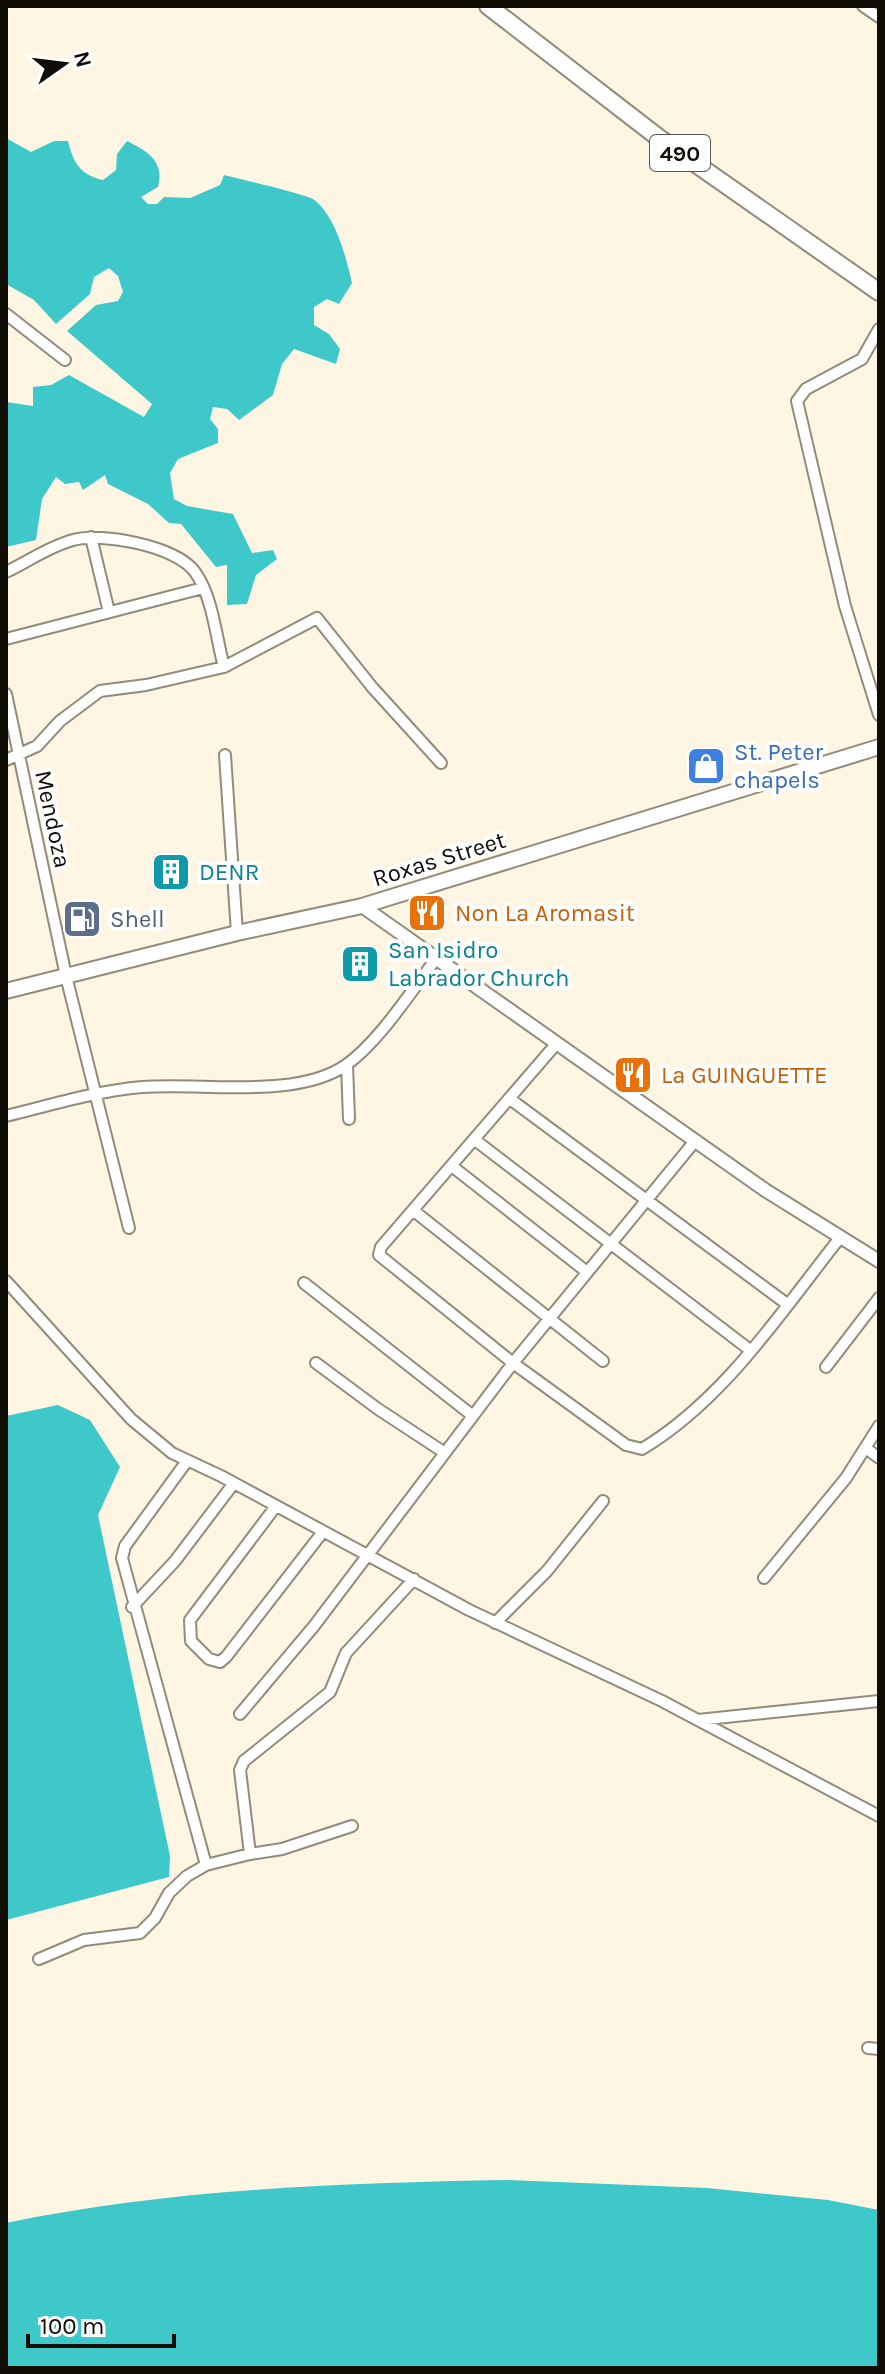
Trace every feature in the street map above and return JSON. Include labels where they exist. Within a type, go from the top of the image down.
[{"type":"main road","name":"490","points":[[488,6],[659,138],[879,292]]},
{"type":"main road","name":"Roxas Street","points":[[6,991],[237,933],[362,906],[879,747]]},
{"type":"street","points":[[863,6],[879,17]]},
{"type":"street","points":[[6,314],[65,360]]},
{"type":"street","points":[[879,329],[862,359],[806,389],[797,401],[845,606],[879,715]]},
{"type":"street","points":[[91,537],[109,612]]},
{"type":"street","points":[[6,572],[69,541],[91,537],[141,544],[166,553],[195,571],[203,588],[224,667]]},
{"type":"street","points":[[6,639],[203,588]]},
{"type":"street","points":[[6,760],[19,757],[37,746],[60,721],[100,691],[146,685],[224,667],[317,618],[372,687],[441,763]]},
{"type":"street","name":"Mendoza","points":[[6,694],[66,976],[129,1228]]},
{"type":"street","points":[[225,755],[237,933]]},
{"type":"street","points":[[362,906],[695,1141],[839,1239],[879,1261]]},
{"type":"street","points":[[6,1116],[97,1093],[143,1087],[272,1085],[306,1080],[347,1065],[436,959]]},
{"type":"street","points":[[557,1043],[381,1247],[380,1258],[513,1363],[626,1445],[642,1449],[678,1424],[750,1350],[839,1239]]},
{"type":"street","points":[[347,1065],[349,1119]]},
{"type":"street","points":[[510,1099],[644,1202],[787,1304]]},
{"type":"street","points":[[475,1140],[750,1350]]},
{"type":"street","points":[[240,1714],[268,1685],[513,1363],[695,1141]]},
{"type":"street","points":[[453,1167],[587,1272]]},
{"type":"street","points":[[414,1211],[603,1361]]},
{"type":"street","points":[[304,1283],[473,1416]]},
{"type":"street","points":[[6,1284],[131,1419],[159,1444],[364,1556],[697,1720],[879,1816]]},
{"type":"street","points":[[826,1367],[879,1298]]},
{"type":"street","points":[[316,1363],[445,1453]]},
{"type":"street","points":[[764,1578],[867,1449],[879,1426]]},
{"type":"street","points":[[867,1449],[879,1458]]},
{"type":"street","points":[[187,1461],[122,1552],[132,1607],[206,1865]]},
{"type":"street","points":[[132,1607],[175,1561],[234,1483]]},
{"type":"street","points":[[495,1623],[547,1571],[603,1501]]},
{"type":"street","points":[[276,1506],[190,1620],[191,1641],[209,1659],[220,1662],[226,1657],[322,1533]]},
{"type":"street","points":[[250,1854],[241,1766],[259,1747],[330,1692],[346,1653],[414,1579]]},
{"type":"street","points":[[697,1720],[879,1701]]},
{"type":"street","points":[[39,1959],[84,1940],[140,1933],[149,1927],[169,1893],[187,1876],[206,1865],[294,1846],[352,1826]]},
{"type":"water","points":[[6,138],[31,152],[54,141],[68,141],[72,155],[83,171],[103,180],[116,170],[117,154],[127,141],[153,158],[159,170],[158,187],[141,197],[148,204],[157,204],[164,197],[190,198],[220,185],[224,175],[313,199],[334,226],[352,283],[339,304],[327,299],[314,307],[314,325],[329,334],[340,349],[336,364],[294,349],[282,364],[273,395],[239,420],[227,409],[213,407],[210,419],[218,429],[218,443],[178,459],[170,473],[174,499],[187,506],[233,514],[252,553],[273,550],[277,559],[256,575],[247,604],[227,605],[227,565],[216,567],[181,524],[169,523],[148,504],[108,484],[105,475],[83,490],[79,482],[65,484],[56,477],[42,499],[36,540],[6,547],[6,402],[33,406],[33,387],[51,385],[69,375],[144,417],[152,404],[67,331],[96,305],[118,301],[123,292],[118,276],[109,268],[94,277],[90,294],[56,324],[34,300],[6,284]]},
{"type":"water","points":[[58,1405],[90,1420],[120,1467],[98,1515],[170,1856],[169,1877],[6,1920],[6,1416]]},
{"type":"water","points":[[507,2180],[707,2188],[828,2200],[879,2210],[879,2368],[6,2368],[6,2223],[192,2195],[381,2183]]},
{"type":"place","name":"St. Peter chapels","points":[[706,766]]},
{"type":"place","name":"DENR","points":[[171,872]]},
{"type":"place","name":"Non La Aromasit","points":[[427,913]]},
{"type":"place","name":"Shell","points":[[82,919]]},
{"type":"place","name":"San Isidro Labrador Church","points":[[360,964]]},
{"type":"place","name":"La GUINGUETTE","points":[[633,1075]]}]
